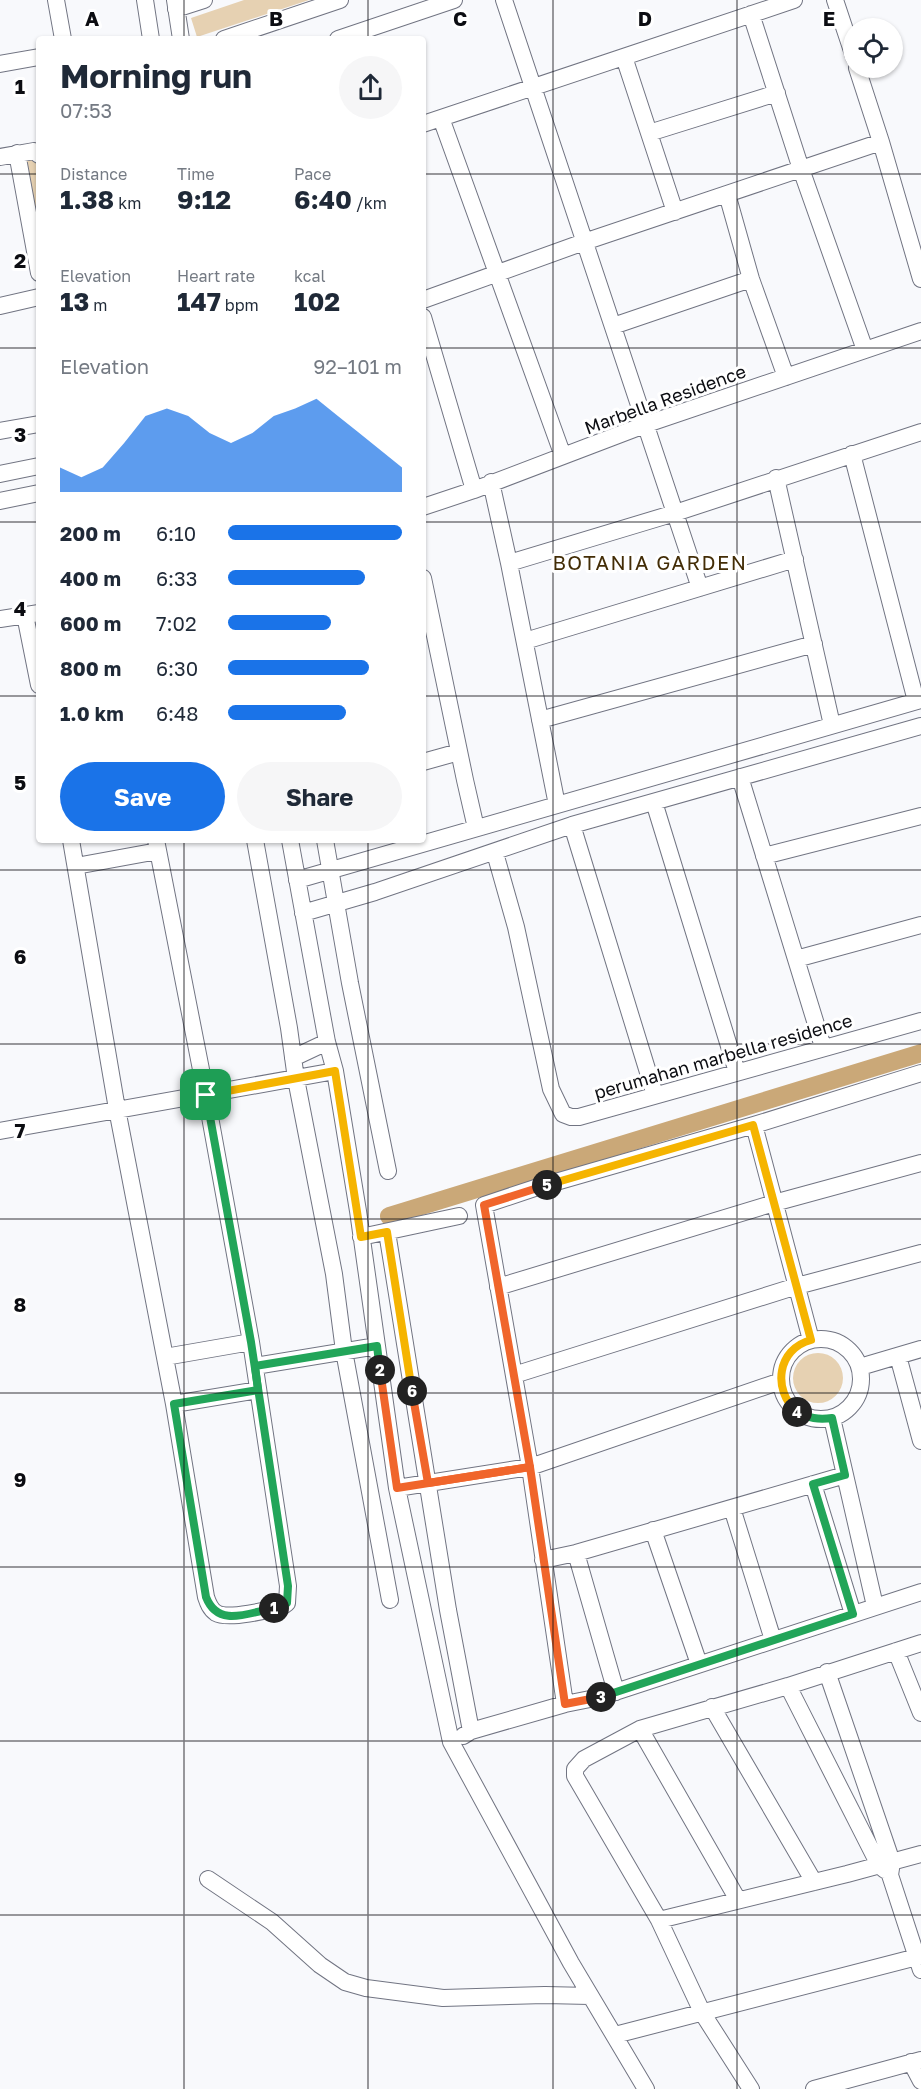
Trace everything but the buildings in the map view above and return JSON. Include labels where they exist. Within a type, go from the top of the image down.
[{"type":"street","points":[[56,0],[62,36]]},
{"type":"street","points":[[145,0],[148,36]]},
{"type":"street","points":[[181,36],[176,4],[204,0]]},
{"type":"street","points":[[233,36],[340,0]]},
{"type":"street","points":[[347,36],[454,0]]},
{"type":"street","points":[[504,0],[700,588]]},
{"type":"street","points":[[426,123],[794,0]]},
{"type":"street","points":[[835,0],[843,24]]},
{"type":"street","points":[[751,14],[801,169],[865,350]]},
{"type":"street","points":[[624,57],[675,212]]},
{"type":"street","points":[[0,64],[36,58]]},
{"type":"street","points":[[860,78],[921,279]]},
{"type":"street","points":[[649,133],[777,93]]},
{"type":"street","points":[[441,118],[563,456]]},
{"type":"street","points":[[426,299],[584,242],[881,142]]},
{"type":"street","points":[[0,157],[36,152]]},
{"type":"street","points":[[17,153],[36,257]]},
{"type":"street","points":[[727,194],[751,279],[786,377]]},
{"type":"street","points":[[613,326],[751,279]]},
{"type":"street","points":[[0,306],[36,298]]},
{"type":"street","points":[[426,327],[474,490]]},
{"type":"street","name":"Marbella Residence","points":[[426,506],[647,424],[921,331]]},
{"type":"street","points":[[0,431],[36,425]]},
{"type":"street","points":[[509,563],[675,513],[921,432]]},
{"type":"street","points":[[426,842],[919,701],[852,454]]},
{"type":"street","points":[[0,474],[36,467]]},
{"type":"street","points":[[776,478],[832,725]]},
{"type":"street","points":[[491,482],[557,805]]},
{"type":"street","points":[[0,501],[36,494]]},
{"type":"street","points":[[525,641],[795,559]]},
{"type":"street","points":[[426,600],[476,828]]},
{"type":"street","points":[[0,619],[32,614],[36,655]]},
{"type":"street","points":[[540,720],[814,644]]},
{"type":"street","points":[[303,913],[336,905],[495,853],[572,825],[921,726]]},
{"type":"street","points":[[426,761],[459,752]]},
{"type":"street","points":[[740,777],[823,1047]]},
{"type":"street","points":[[654,802],[737,1072]]},
{"type":"street","points":[[764,856],[921,816]]},
{"type":"street","points":[[572,825],[655,1095]]},
{"type":"street","points":[[72,843],[117,1109],[174,1404],[206,1597],[210,1607],[225,1617],[277,1608],[287,1603],[288,1586],[255,1366],[206,1095],[157,846],[76,866]]},
{"type":"street","points":[[256,843],[296,1079],[334,1274],[344,1351],[390,1600]]},
{"type":"street","points":[[291,843],[327,1042],[335,1071],[358,1211],[397,1488],[451,1742],[590,1996],[646,2089]]},
{"type":"street","points":[[325,843],[388,1171]]},
{"type":"street","points":[[297,880],[424,843]]},
{"type":"street","name":"perumahan marbella residence","points":[[495,853],[516,927],[551,1089],[563,1114],[571,1117],[655,1095],[921,1020]]},
{"type":"street","points":[[796,959],[921,925]]},
{"type":"street","points":[[294,1058],[327,1042]]},
{"type":"street","points":[[0,1131],[335,1071]]},
{"type":"street","points":[[565,1704],[530,1467],[484,1205],[921,1073]]},
{"type":"street","points":[[753,1125],[811,1340]]},
{"type":"street","points":[[498,1287],[774,1203],[921,1162]]},
{"type":"street","points":[[361,1237],[459,1216]]},
{"type":"street","points":[[387,1232],[448,1610],[471,1731]]},
{"type":"street","points":[[514,1375],[797,1286],[921,1253]]},
{"type":"street","points":[[831,1339],[844,1345],[854,1354],[860,1367],[859,1393],[853,1404],[844,1413],[832,1418],[807,1417],[796,1411],[787,1401],[782,1390],[780,1376],[784,1362],[792,1350],[803,1342],[811,1340],[831,1339]]},
{"type":"street","points":[[165,1357],[251,1342]]},
{"type":"street","points":[[255,1366],[377,1346]]},
{"type":"street","points":[[860,1367],[921,1348]]},
{"type":"street","points":[[898,1356],[921,1441]]},
{"type":"street","points":[[397,1488],[530,1467],[781,1381]]},
{"type":"street","points":[[174,1404],[258,1390]]},
{"type":"street","points":[[832,1418],[875,1606]]},
{"type":"street","points":[[543,1560],[576,1553],[845,1475]]},
{"type":"street","points":[[813,1484],[853,1614]]},
{"type":"street","points":[[374,1516],[401,1508]]},
{"type":"street","points":[[732,1508],[773,1640]]},
{"type":"street","points":[[653,1530],[699,1665]]},
{"type":"street","points":[[576,1553],[616,1692]]},
{"type":"street","points":[[451,1742],[471,1731],[616,1692],[921,1592]]},
{"type":"street","points":[[751,2089],[702,2014],[659,1920],[575,1776],[575,1769],[584,1759],[640,1729],[788,1686],[921,1643]]},
{"type":"street","points":[[896,1651],[921,1713]]},
{"type":"street","points":[[615,2036],[920,1961],[887,1867],[827,1672]]},
{"type":"street","points":[[788,1686],[887,1867]]},
{"type":"street","points":[[712,1707],[814,1882]]},
{"type":"street","points":[[640,1729],[738,1900]]},
{"type":"street","points":[[659,1920],[814,1882],[887,1867],[921,1854]]},
{"type":"street","points":[[208,1879],[272,1922],[320,1965],[345,1982],[366,1988],[443,1998],[590,1996]]},
{"type":"street","points":[[814,2089],[839,2086],[916,2061],[921,2081]]},
{"type":"shaded area","points":[[244,0],[309,0],[200,36],[197,36],[191,18]]},
{"type":"shaded area","points":[[35,157],[36,162],[36,230],[23,159]]},
{"type":"shaded area","points":[[818,1353],[836,1360],[843,1378],[836,1396],[818,1403],[800,1396],[793,1378],[800,1360]]},
{"type":"waterway","points":[[389,1216],[921,1053]]},
{"type":"district","name":"BOTANIA GARDEN","points":[[650,562]]},
{"type":"route","points":[[206,1095],[251,1342],[258,1390],[288,1586],[287,1603],[283,1606],[225,1617],[216,1613],[210,1607],[206,1597],[174,1404],[258,1390],[255,1366],[377,1346],[397,1488],[530,1467],[565,1704],[600,1697],[853,1614],[813,1484],[845,1475],[832,1418],[807,1417],[796,1411],[787,1401],[782,1390],[780,1376],[784,1362],[792,1350],[803,1342],[811,1340],[753,1125],[484,1205],[530,1467],[428,1483],[387,1232],[361,1237],[335,1071],[206,1095]]}]
